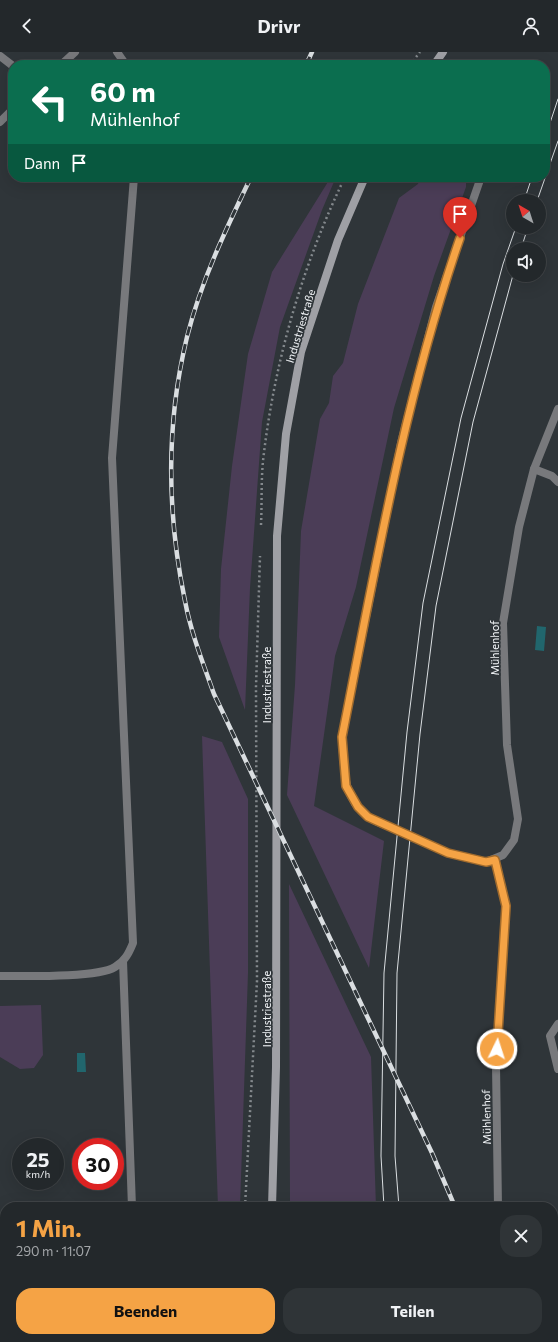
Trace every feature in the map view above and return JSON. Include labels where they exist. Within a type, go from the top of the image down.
[{"type":"main road","points":[[438,60],[444,52]]},
{"type":"main road","name":"Industriestraße","points":[[272,1202],[276,1067],[277,536],[286,434],[301,352],[338,240],[363,182]]},
{"type":"street","points":[[66,60],[75,52]]},
{"type":"street","points":[[0,56],[8,62]]},
{"type":"street","points":[[0,122],[8,115]]},
{"type":"street","points":[[0,976],[94,973],[115,968],[129,956],[133,943],[112,458],[134,182]]},
{"type":"street","points":[[479,182],[436,308],[401,443],[342,737],[346,786],[368,817],[448,853],[486,862],[495,860]]},
{"type":"street","name":"Mühlenhof","points":[[498,1202],[496,1065],[506,906],[495,860],[503,855],[514,840],[518,820],[507,745],[503,623],[519,527],[534,469],[558,410]]},
{"type":"street","points":[[534,469],[552,476],[558,482]]},
{"type":"street","points":[[123,961],[132,1202]]},
{"type":"street","points":[[558,1024],[550,1036],[558,1069]]},
{"type":"path","points":[[414,60],[420,52]]},
{"type":"shaded area","points":[[328,182],[334,182],[322,210],[280,327],[262,422],[250,588],[245,710],[219,637],[221,569],[232,466],[248,354],[272,272]]},
{"type":"shaded area","points":[[419,182],[466,182],[466,187],[434,276],[394,408],[356,587],[335,656],[314,806],[384,841],[369,968],[287,795],[295,685],[301,531],[320,419],[329,403],[333,376],[343,363],[358,304],[399,198]]},
{"type":"shaded area","points":[[202,736],[222,742],[248,799],[248,973],[240,1202],[218,1202]]},
{"type":"shaded area","points":[[289,884],[371,1057],[376,1202],[290,1202]]},
{"type":"shaded area","points":[[41,1005],[43,1055],[34,1068],[20,1069],[0,1057],[0,1006]]},
{"type":"building","points":[[537,626],[546,627],[544,651],[535,650]]},
{"type":"building","points":[[77,1053],[85,1053],[86,1072],[77,1072]]},
{"type":"tram line","points":[[550,123],[558,99]]},
{"type":"tram line","points":[[550,164],[558,141]]},
{"type":"tram line","points":[[526,194],[530,182]]},
{"type":"tram line","points":[[539,194],[544,182]]},
{"type":"tram line","points":[[384,1202],[381,1156],[384,973],[407,732],[423,603],[461,418],[503,264],[514,234]]},
{"type":"tram line","points":[[523,242],[526,234]]},
{"type":"tram line","points":[[399,1202],[395,1156],[397,973],[420,734],[436,606],[473,422],[511,282]]},
{"type":"railway","points":[[308,60],[312,52]]},
{"type":"railway","points":[[249,182],[223,236],[199,296],[187,337],[180,369],[172,435],[171,469],[175,535],[185,601],[194,636],[214,694],[432,1153],[453,1202]]},
{"type":"route","points":[[460,238],[436,308],[401,443],[342,737],[346,786],[358,807],[368,817],[448,853],[471,860],[486,862],[495,860],[506,906],[497,1049]]}]
